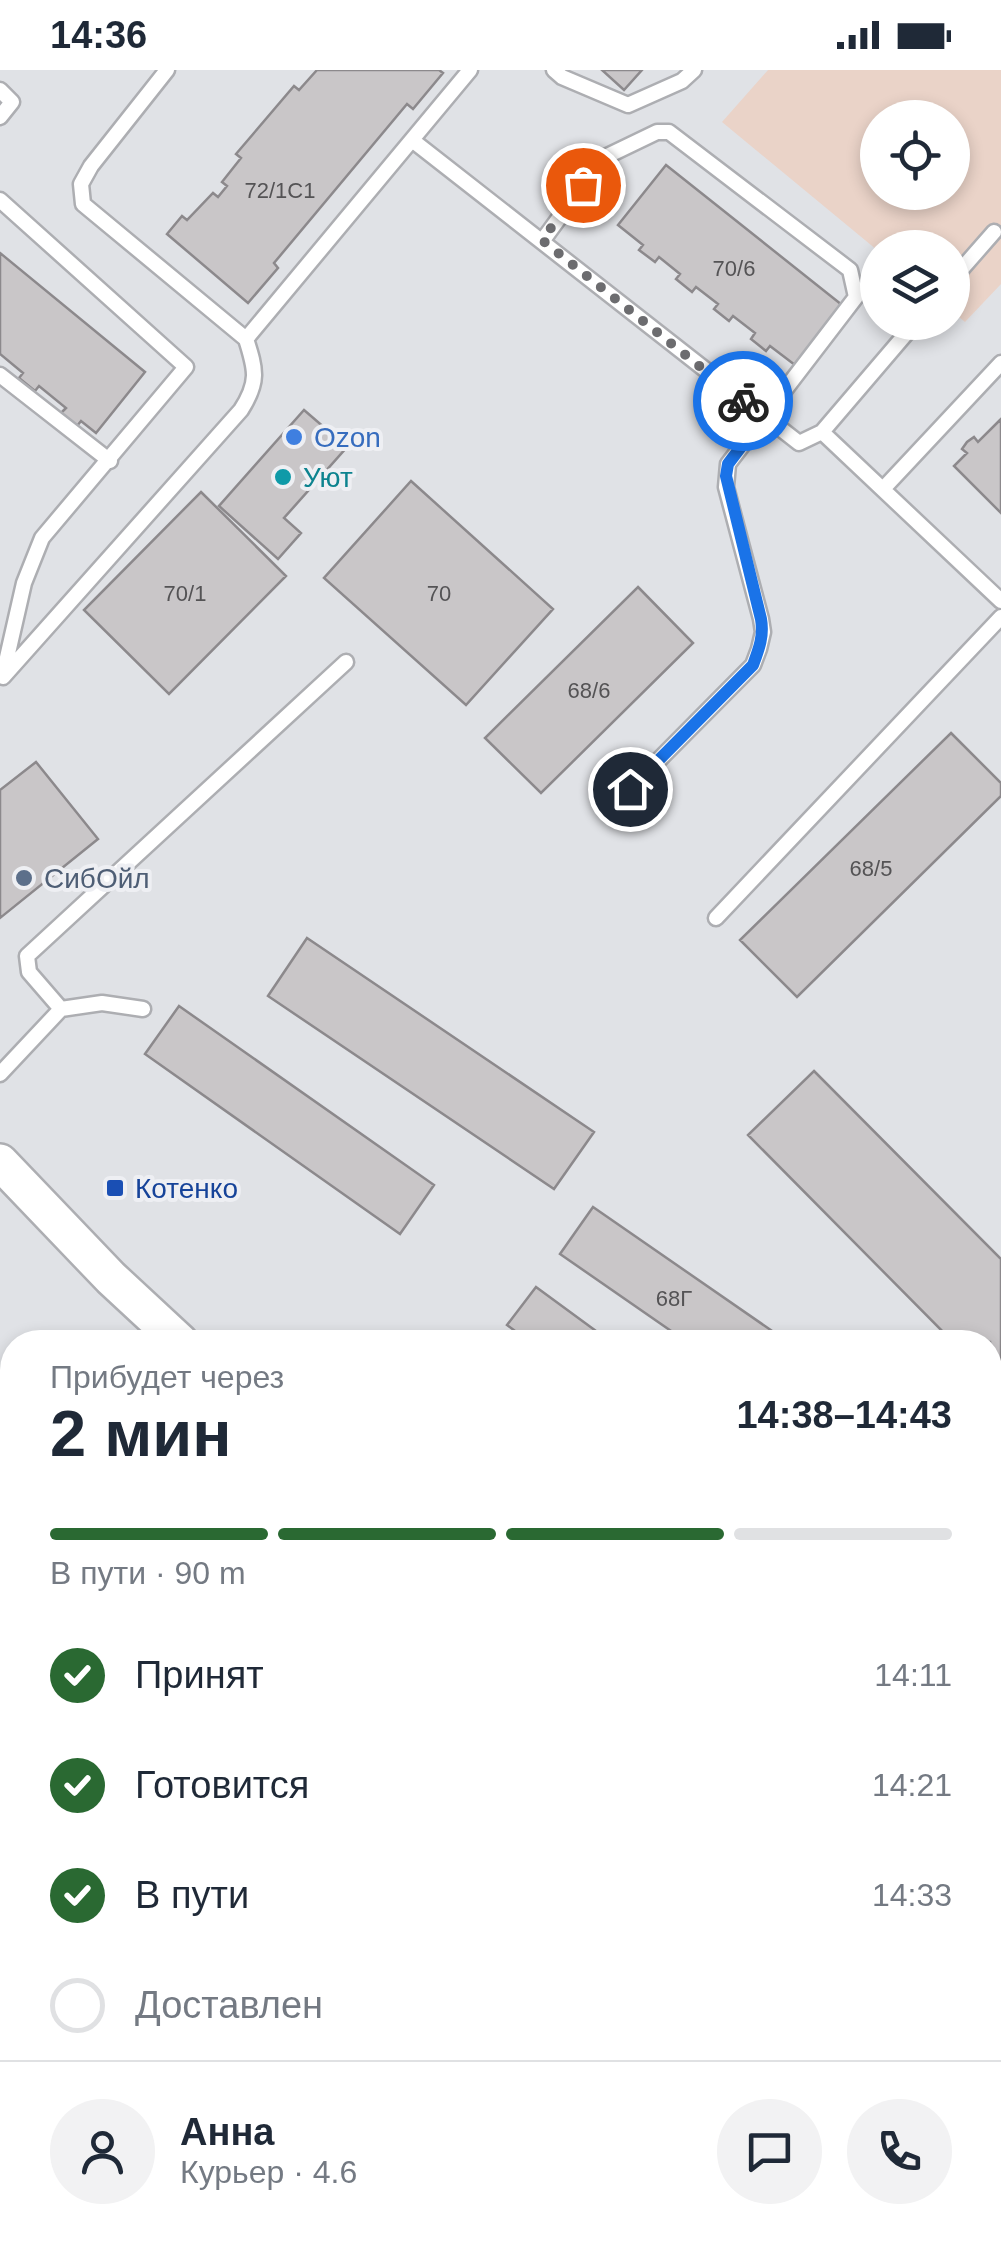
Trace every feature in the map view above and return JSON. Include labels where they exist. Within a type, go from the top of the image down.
[{"type":"street","points":[[0,1162],[168,1330]]},
{"type":"lane","points":[[1,678],[241,410],[254,389],[254,364],[246,339],[83,204],[81,184],[91,166],[167,70]]},
{"type":"lane","points":[[246,339],[470,70]]},
{"type":"lane","points":[[554,70],[628,105],[682,81],[694,70]]},
{"type":"lane","points":[[0,90],[12,102],[0,117]]},
{"type":"lane","points":[[542,240],[603,158],[657,132],[669,132],[850,270],[856,297],[728,464],[726,476],[763,632],[753,665],[630,789]]},
{"type":"lane","points":[[412,140],[798,443],[822,432],[901,340]]},
{"type":"lane","points":[[0,200],[186,368],[42,538],[24,583],[1,678]]},
{"type":"lane","points":[[970,259],[994,232]]},
{"type":"lane","points":[[882,489],[1001,363]]},
{"type":"lane","points":[[0,374],[110,461]]},
{"type":"lane","points":[[822,432],[1001,600]]},
{"type":"lane","points":[[716,918],[1001,616]]},
{"type":"lane","points":[[61,1009],[28,972],[27,956],[346,662]]},
{"type":"lane","points":[[0,1074],[61,1009],[102,1003],[142,1009]]},
{"type":"shaded area","points":[[768,70],[1001,70],[1001,284],[970,317],[970,230],[860,230],[860,236],[722,122]]},
{"type":"building","points":[[317,70],[443,73],[413,109],[407,104],[274,263],[278,268],[248,303],[167,234],[182,216],[187,220],[213,193],[218,197],[227,186],[222,182],[241,158],[236,154],[294,86],[299,90]]},
{"type":"building","points":[[602,70],[642,70],[624,90]]},
{"type":"building","points":[[666,165],[842,305],[795,365],[770,346],[766,351],[751,339],[755,333],[733,316],[729,321],[714,309],[718,304],[696,287],[692,292],[676,279],[680,274],[659,257],[655,262],[639,250],[643,245],[618,225]]},
{"type":"building","points":[[0,253],[145,372],[96,433],[81,421],[77,426],[61,413],[66,408],[39,386],[35,391],[19,378],[23,373],[0,354]]},
{"type":"building","name":"Уют","points":[[304,410],[347,447],[284,518],[301,533],[278,559],[219,506]]},
{"type":"building","points":[[1001,419],[1001,513],[954,466],[967,453],[962,449],[967,442],[974,437],[978,442]]},
{"type":"building","points":[[411,481],[553,609],[466,705],[324,578]]},
{"type":"building","points":[[201,492],[286,576],[169,694],[84,610]]},
{"type":"building","points":[[638,587],[693,643],[541,793],[485,738]]},
{"type":"building","points":[[951,733],[1001,783],[1001,796],[797,997],[740,940]]},
{"type":"building","name":"СибОйл","points":[[36,762],[98,839],[0,918],[0,790]]},
{"type":"building","points":[[307,938],[594,1132],[554,1189],[268,996]]},
{"type":"building","points":[[179,1006],[434,1185],[400,1234],[145,1054]]},
{"type":"building","points":[[814,1071],[1001,1259],[1001,1330],[941,1330],[748,1135]]},
{"type":"building","points":[[593,1207],[771,1330],[670,1330],[560,1254]]},
{"type":"building","points":[[536,1287],[595,1330],[514,1330],[507,1325]]},
{"type":"way so far","points":[[583,185],[542,240],[743,401]]},
{"type":"place","name":"Ozon","points":[[294,437]]},
{"type":"place","name":"Уют","points":[[283,477]]},
{"type":"place","name":"СибОйл","points":[[24,878]]},
{"type":"place","name":"Котенко","points":[[115,1188]]},
{"type":"route","points":[[630,789],[753,665],[759,649],[761,619],[726,488],[728,464],[763,418],[743,401]]}]
